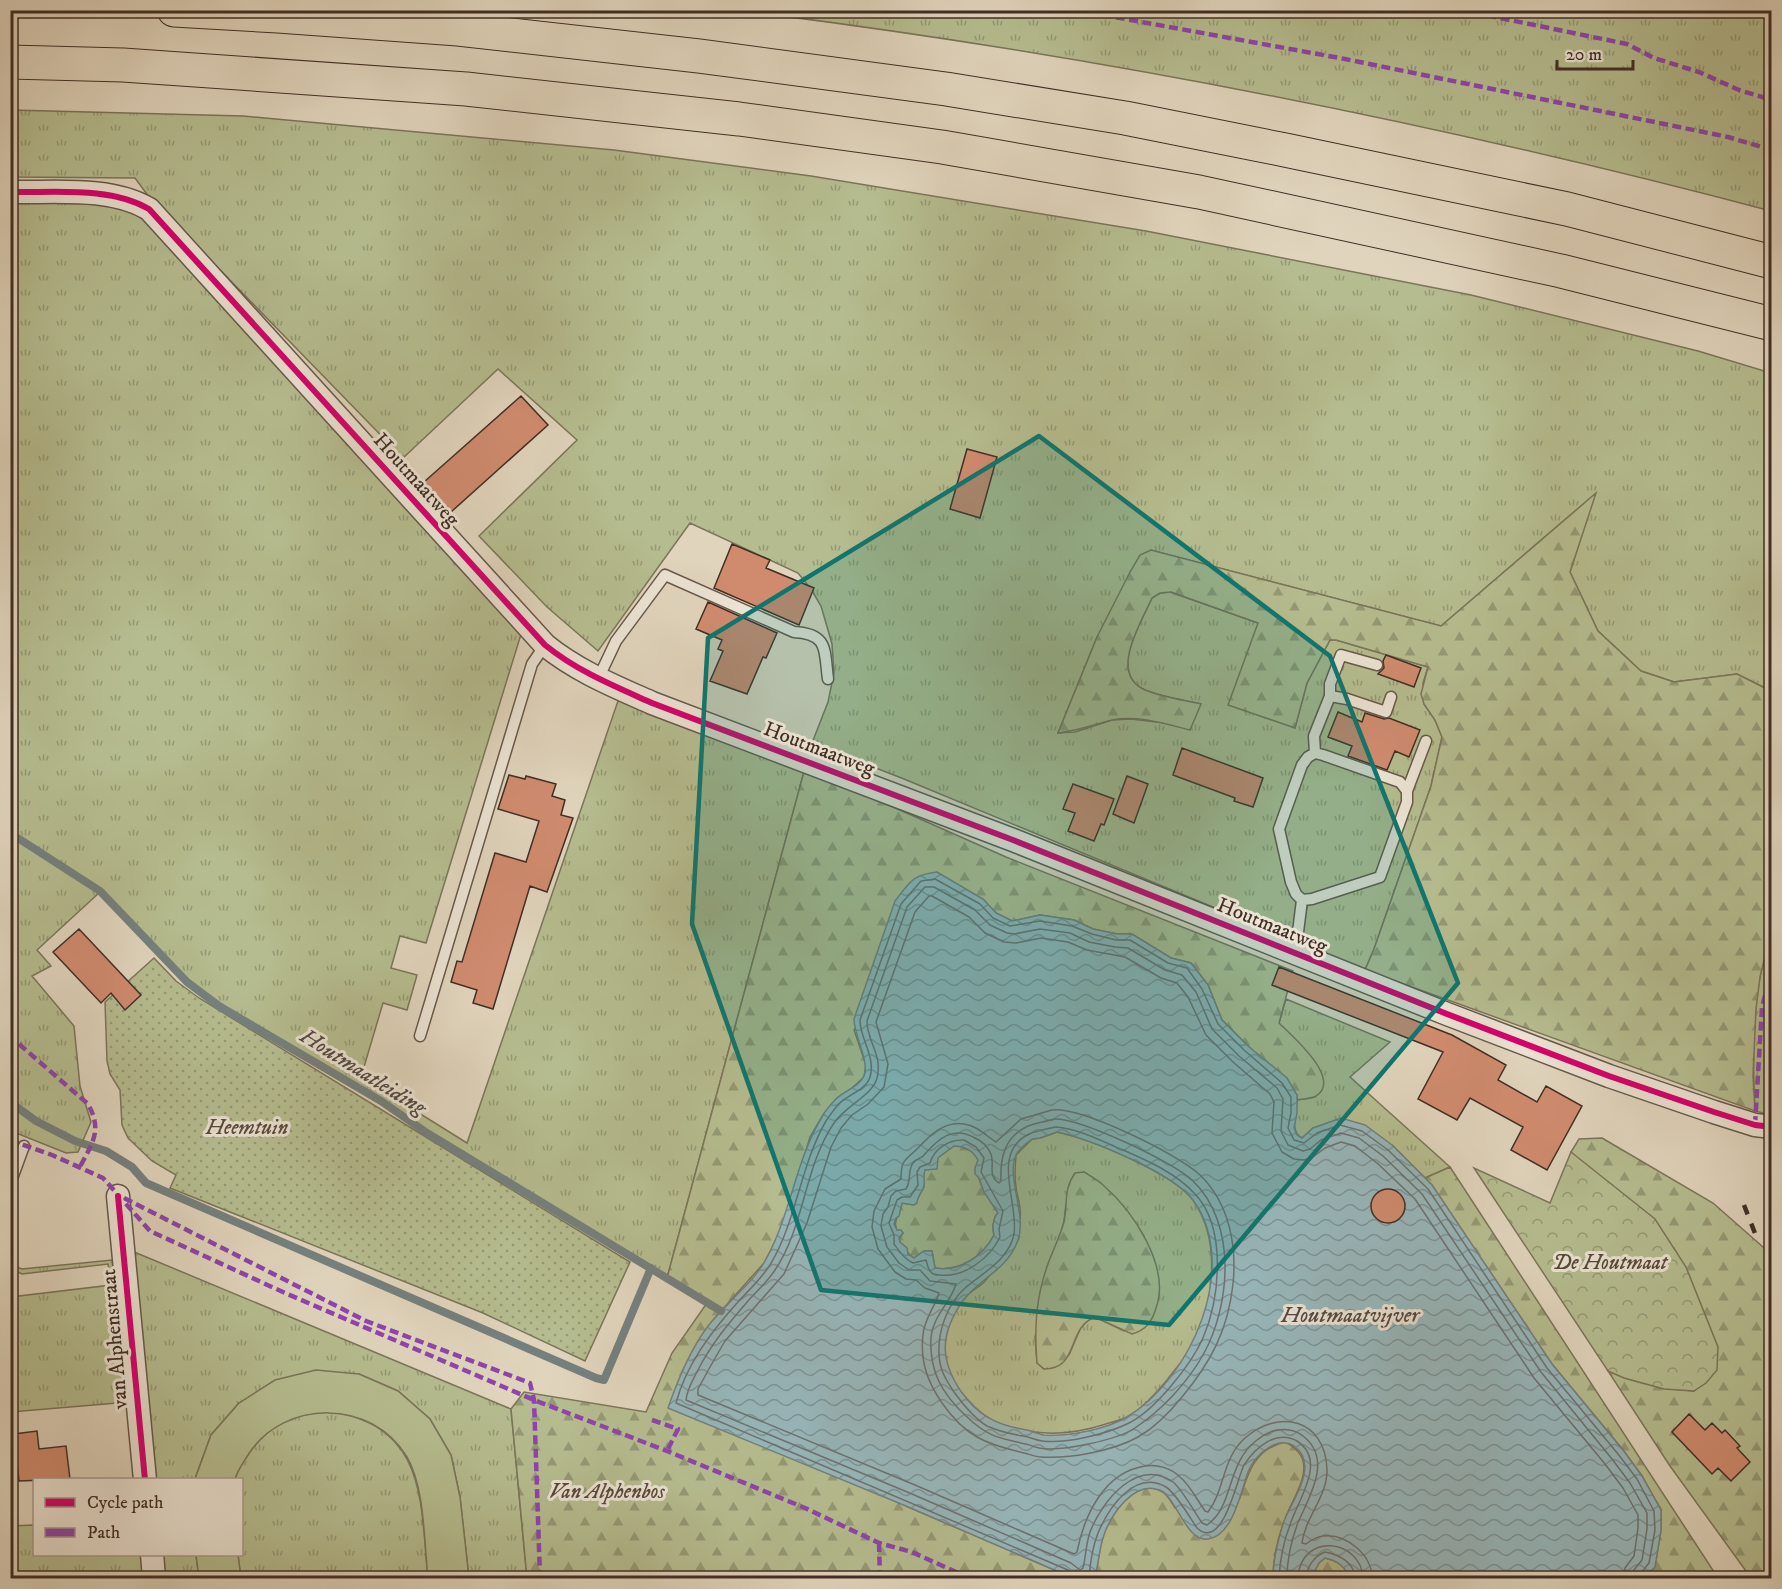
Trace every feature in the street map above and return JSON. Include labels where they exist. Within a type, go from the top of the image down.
[{"type":"highway","points":[[174,10],[458,30],[699,56],[946,89],[1125,118],[1296,152],[1567,209],[1772,262]]},
{"type":"highway","points":[[10,62],[134,66],[466,89],[739,119],[942,147],[1199,192],[1561,271],[1772,324]]},
{"type":"street","name":"Houtmaatweg","points":[[10,192],[104,194],[138,202],[149,209],[545,645],[563,660],[598,679],[652,703],[1013,840],[1447,1014],[1609,1076],[1732,1118],[1772,1127]]},
{"type":"street","name":"van Alphenstraat","points":[[118,1196],[145,1478]]},
{"type":"street","points":[[152,1556],[154,1578]]},
{"type":"lane","points":[[598,679],[616,641],[665,575],[794,632],[810,633],[818,637],[822,642],[828,679]]},
{"type":"lane","points":[[420,1036],[532,664],[545,645]]},
{"type":"lane","points":[[1315,753],[1314,736],[1330,696],[1330,684],[1341,655],[1377,665]]},
{"type":"lane","points":[[1330,696],[1386,712],[1391,697]]},
{"type":"lane","points":[[1407,790],[1400,782],[1315,753],[1308,757],[1302,765],[1279,829],[1291,882],[1296,894],[1302,900],[1312,900],[1380,877],[1407,802],[1407,790],[1426,741]]},
{"type":"lane","points":[[1290,951],[1298,932],[1302,900]]},
{"type":"lane","points":[[10,1184],[24,1146]]},
{"type":"highlighted area","points":[[1039,436],[1330,656],[1458,983],[1169,1325],[821,1290],[692,924],[708,638]]},
{"type":"green space","points":[[743,11],[1771,11],[1771,211],[1517,148],[1261,94],[1003,48]]},
{"type":"green space","points":[[11,110],[243,116],[614,150],[811,176],[1146,231],[1471,295],[1698,351],[1771,373],[1771,691],[1737,674],[1674,682],[1641,671],[1598,631],[1570,572],[1595,494],[1441,626],[1151,550],[1097,637],[1058,733],[1075,732],[1112,720],[1131,719],[1156,722],[1200,704],[1145,690],[1134,682],[1129,672],[1130,647],[1135,633],[1152,598],[1160,593],[1170,592],[1258,623],[1295,727],[1307,683],[1330,640],[1428,667],[1423,683],[1424,704],[1435,720],[1442,737],[1431,786],[1365,970],[812,743],[828,702],[834,673],[832,644],[821,606],[798,573],[690,523],[598,651],[547,607],[479,536],[577,440],[498,369],[403,458],[149,197],[135,178],[11,177]]},
{"type":"green space","points":[[10,202],[112,204],[143,219],[522,631],[426,943],[400,936],[391,968],[417,975],[407,1010],[383,1003],[361,1077],[467,1143],[619,698],[590,687],[544,658],[805,768],[667,1278],[427,1133],[381,1101],[219,1006],[187,982],[100,892],[37,950],[51,966],[32,976],[74,1026],[80,1086],[91,1122],[78,1152],[66,1153],[11,1131]]},
{"type":"green space","points":[[1596,493],[1570,572],[1598,631],[1641,671],[1674,682],[1737,674],[1771,691],[1772,928],[1760,977],[1756,1009],[1753,1076],[1755,1111],[1365,970],[1431,786],[1442,737],[1421,694],[1428,667],[1330,640],[1307,683],[1295,728],[1228,705],[1258,623],[1171,592],[1160,593],[1152,598],[1135,634],[1130,647],[1129,672],[1134,682],[1145,690],[1201,704],[1190,730],[1152,721],[1122,719],[1058,733],[1097,637],[1130,572],[1140,555],[1151,550],[1441,626]]},
{"type":"green space","name":"Van Alphenbos","points":[[805,768],[1006,857],[1293,971],[1279,1023],[1312,1058],[1323,1079],[1323,1088],[1314,1097],[1297,1100],[1297,1095],[1222,1020],[1208,985],[1191,963],[1171,958],[1132,934],[1117,934],[1093,929],[1074,920],[1040,915],[1012,921],[996,913],[983,899],[962,888],[854,1030],[866,1065],[864,1077],[837,1098],[823,1115],[810,1137],[787,1214],[775,1242],[764,1263],[721,1311],[906,1506],[1073,1578],[527,1578],[511,1409],[524,1392],[646,1412],[672,1353],[707,1303],[667,1278]]},
{"type":"green space","points":[[1771,928],[1771,1115],[1755,1111],[1754,1027],[1757,994]]},
{"type":"green space","name":"Heemtuin","points":[[154,958],[176,981],[199,998],[630,1262],[585,1361],[483,1313],[170,1188],[176,1175],[152,1161],[128,1138],[122,1125],[120,1090],[110,1074],[107,1061],[105,1002]]},
{"type":"green space","points":[[1286,999],[1390,1042],[1350,1077],[1450,1167],[1425,1178],[1392,1145],[1313,1128],[1302,1138],[1298,1135],[1295,1126],[1297,1100],[1315,1097],[1279,1023]]},
{"type":"green space","points":[[1057,1132],[1072,1136],[1110,1149],[1168,1179],[1193,1200],[1208,1234],[1211,1254],[1212,1274],[1199,1331],[1186,1356],[1167,1380],[1144,1405],[1127,1417],[1093,1428],[1066,1433],[1027,1431],[992,1420],[974,1407],[959,1389],[948,1371],[945,1353],[946,1335],[956,1309],[967,1295],[989,1277],[1019,1220],[1020,1211],[1015,1179],[1016,1155],[1032,1139]],"holes":[[[1084,1172],[1117,1201],[1144,1236],[1124,1331],[1095,1317],[1088,1320],[1081,1327],[1069,1355],[1044,1369],[1037,1363],[1035,1337],[1064,1221],[1066,1204]]]},
{"type":"green space","points":[[1602,1138],[1713,1203],[1771,1254],[1771,1578],[1751,1578],[1670,1466],[1608,1371],[1650,1385],[1694,1391],[1571,1152],[1579,1139]]},
{"type":"green space","points":[[954,1146],[968,1149],[977,1157],[979,1179],[998,1213],[993,1223],[994,1235],[977,1256],[953,1268],[935,1268],[932,1251],[924,1251],[914,1258],[905,1249],[899,1239],[903,1233],[897,1230],[896,1220],[902,1203],[914,1205],[924,1187],[923,1173],[925,1170]]},
{"type":"green space","name":"De Houtmaat","points":[[1571,1152],[1655,1219],[1686,1267],[1718,1347],[1717,1370],[1706,1383],[1694,1391],[1664,1389],[1608,1371],[1474,1168],[1550,1203]]},
{"type":"green space","points":[[1450,1167],[1718,1578],[1644,1578],[1655,1567],[1661,1530],[1661,1510],[1642,1476],[1623,1450],[1552,1364],[1432,1185],[1425,1178]]},
{"type":"green space","points":[[1084,1172],[1115,1196],[1146,1241],[1154,1258],[1158,1275],[1159,1292],[1156,1308],[1148,1325],[1132,1334],[1095,1317],[1086,1322],[1080,1330],[1063,1362],[1055,1367],[1044,1369],[1037,1363],[1036,1324],[1039,1299],[1045,1274],[1064,1222],[1071,1179],[1075,1173]]},
{"type":"green space","points":[[127,1249],[511,1409],[527,1578],[469,1578],[460,1497],[451,1455],[430,1419],[398,1391],[359,1374],[239,1403],[211,1435],[195,1478],[150,1478]]},
{"type":"green space","points":[[112,1260],[129,1402],[11,1412],[11,1297],[111,1285],[108,1264],[22,1274],[11,1269],[11,1265],[22,1269]]},
{"type":"green space","points":[[316,1370],[359,1374],[398,1391],[430,1419],[451,1455],[460,1497],[469,1578],[428,1578],[420,1499],[413,1470],[407,1457],[392,1438],[372,1424],[351,1416],[328,1413],[304,1415],[283,1423],[263,1437],[248,1455],[235,1478],[195,1478],[211,1435],[239,1403],[275,1380]]},
{"type":"green space","points":[[326,1411],[359,1419],[383,1431],[401,1449],[412,1470],[419,1494],[428,1578],[241,1578],[238,1556],[243,1556],[243,1478],[236,1478],[237,1473],[257,1443],[270,1430],[287,1421]]},
{"type":"green space","points":[[1285,1442],[1296,1449],[1302,1458],[1304,1467],[1299,1488],[1280,1533],[1273,1578],[1095,1578],[1103,1536],[1107,1527],[1119,1508],[1135,1493],[1144,1489],[1154,1489],[1164,1493],[1175,1508],[1240,1498],[1254,1463],[1266,1450]]},
{"type":"green space","points":[[33,1525],[33,1556],[147,1556],[150,1578],[11,1578],[10,1526]]},
{"type":"green space","points":[[158,1556],[196,1556],[199,1578],[160,1578]]},
{"type":"green space","points":[[196,1556],[238,1556],[241,1578],[199,1578]]},
{"type":"green space","points":[[1325,1558],[1341,1565],[1351,1578],[1311,1578],[1319,1563]]},
{"type":"water","name":"Houtmaatvijver","points":[[937,872],[983,899],[996,913],[1012,921],[1040,915],[1074,920],[1093,929],[1117,934],[1132,934],[1171,958],[1191,963],[1208,985],[1222,1020],[1248,1046],[1287,1078],[1297,1095],[1294,1128],[1297,1135],[1302,1138],[1313,1128],[1341,1118],[1365,1125],[1392,1145],[1432,1185],[1552,1364],[1642,1476],[1661,1510],[1661,1530],[1655,1567],[1644,1578],[1351,1578],[1341,1565],[1325,1558],[1319,1563],[1311,1578],[1273,1578],[1278,1542],[1284,1521],[1302,1483],[1305,1462],[1294,1446],[1280,1443],[1267,1449],[1255,1460],[1248,1472],[1235,1512],[1224,1530],[1217,1536],[1208,1539],[1194,1534],[1163,1492],[1153,1488],[1143,1489],[1125,1501],[1111,1519],[1102,1543],[1095,1578],[1073,1578],[668,1408],[685,1365],[702,1335],[753,1278],[765,1261],[781,1225],[805,1152],[823,1115],[836,1099],[862,1080],[865,1064],[854,1019],[895,901],[912,880]],"holes":[[[1057,1132],[1130,1158],[1183,1190],[1193,1200],[1207,1227],[1212,1256],[1210,1288],[1202,1319],[1189,1349],[1171,1376],[1150,1399],[1127,1417],[1109,1425],[1064,1435],[1042,1435],[997,1422],[974,1407],[953,1378],[948,1367],[945,1346],[950,1324],[962,1302],[1000,1267],[1013,1251],[1018,1240],[1020,1219],[1013,1174],[1016,1155],[1032,1139]],[[954,1146],[965,1148],[978,1160],[975,1174],[998,1213],[993,1223],[994,1235],[984,1250],[969,1261],[953,1268],[935,1268],[932,1251],[924,1251],[914,1258],[908,1254],[907,1248],[899,1238],[903,1233],[897,1230],[894,1224],[899,1216],[902,1203],[914,1205],[917,1203],[924,1183],[925,1170],[937,1169],[938,1158]]]},
{"type":"building","points":[[521,396],[548,425],[451,512],[424,482]]},
{"type":"building","points":[[967,449],[997,457],[980,518],[950,509]]},
{"type":"building","points":[[732,544],[770,560],[766,568],[814,588],[799,625],[714,588]]},
{"type":"building","points":[[708,602],[777,633],[766,658],[763,657],[747,694],[710,681],[723,651],[718,649],[722,640],[696,629]]},
{"type":"building","points":[[1386,655],[1421,668],[1414,687],[1378,674],[1384,668],[1383,661]]},
{"type":"building","points":[[1338,712],[1362,722],[1365,713],[1384,719],[1389,718],[1420,730],[1409,757],[1395,751],[1387,770],[1348,756],[1352,746],[1328,737]]},
{"type":"building","points":[[1182,748],[1263,778],[1253,807],[1173,775]]},
{"type":"building","points":[[509,775],[525,779],[526,776],[556,784],[552,796],[565,800],[561,815],[573,818],[547,892],[530,886],[493,1009],[473,1003],[477,990],[451,982],[457,961],[462,962],[495,853],[526,862],[539,821],[498,809]]},
{"type":"building","points":[[1127,776],[1148,784],[1134,823],[1113,814]]},
{"type":"building","points":[[1073,784],[1114,799],[1104,825],[1101,824],[1094,841],[1068,831],[1075,813],[1063,809]]},
{"type":"building","points":[[79,929],[141,995],[125,1010],[111,993],[101,1003],[53,952]]},
{"type":"building","points":[[1279,967],[1452,1035],[1506,1065],[1498,1080],[1537,1102],[1546,1086],[1582,1106],[1547,1170],[1511,1150],[1523,1127],[1470,1098],[1457,1120],[1418,1099],[1443,1052],[1272,985]]},
{"type":"building","points":[[1388,1189],[1400,1194],[1405,1206],[1400,1218],[1388,1223],[1376,1218],[1371,1206],[1376,1194]]},
{"type":"building","points":[[1689,1414],[1705,1430],[1712,1423],[1722,1433],[1725,1430],[1740,1446],[1737,1448],[1750,1462],[1731,1481],[1718,1468],[1712,1474],[1672,1432]]},
{"type":"building","points":[[37,1431],[39,1449],[66,1446],[70,1478],[33,1478],[33,1480],[19,1481],[14,1434]]},
{"type":"waterway","name":"Houtmaatleiding","points":[[10,833],[100,891],[187,982],[219,1006],[381,1101],[427,1133],[721,1311]]},
{"type":"waterway","points":[[10,1102],[36,1121],[75,1141],[106,1151],[132,1167],[146,1183],[596,1378],[604,1380],[651,1268]]},
{"type":"railway","points":[[1744,1205],[1758,1241]]},
{"type":"marked path","points":[[1076,10],[1345,59],[1728,137],[1772,150]]},
{"type":"marked path","points":[[1461,10],[1627,44],[1654,58],[1699,72],[1739,90],[1772,100]]},
{"type":"marked path","points":[[1755,1125],[1762,1007],[1772,969]]},
{"type":"marked path","points":[[19,1044],[88,1104],[95,1122],[94,1137],[80,1167]]},
{"type":"marked path","points":[[10,1140],[52,1155],[103,1178],[150,1231],[285,1293],[534,1400],[667,1451],[805,1508],[879,1543],[912,1552],[969,1578]]},
{"type":"marked path","points":[[124,1198],[366,1321],[530,1383],[534,1400],[540,1578]]},
{"type":"marked path","points":[[652,1420],[678,1429],[667,1451]]},
{"type":"marked path","points":[[879,1543],[880,1578]]},
{"type":"cycle path","points":[[10,192],[99,194],[134,202],[149,209],[545,645],[583,670],[652,703],[1013,840],[1447,1014],[1609,1076],[1755,1125],[1772,1127]]},
{"type":"cycle path","points":[[118,1196],[145,1478]]}]
